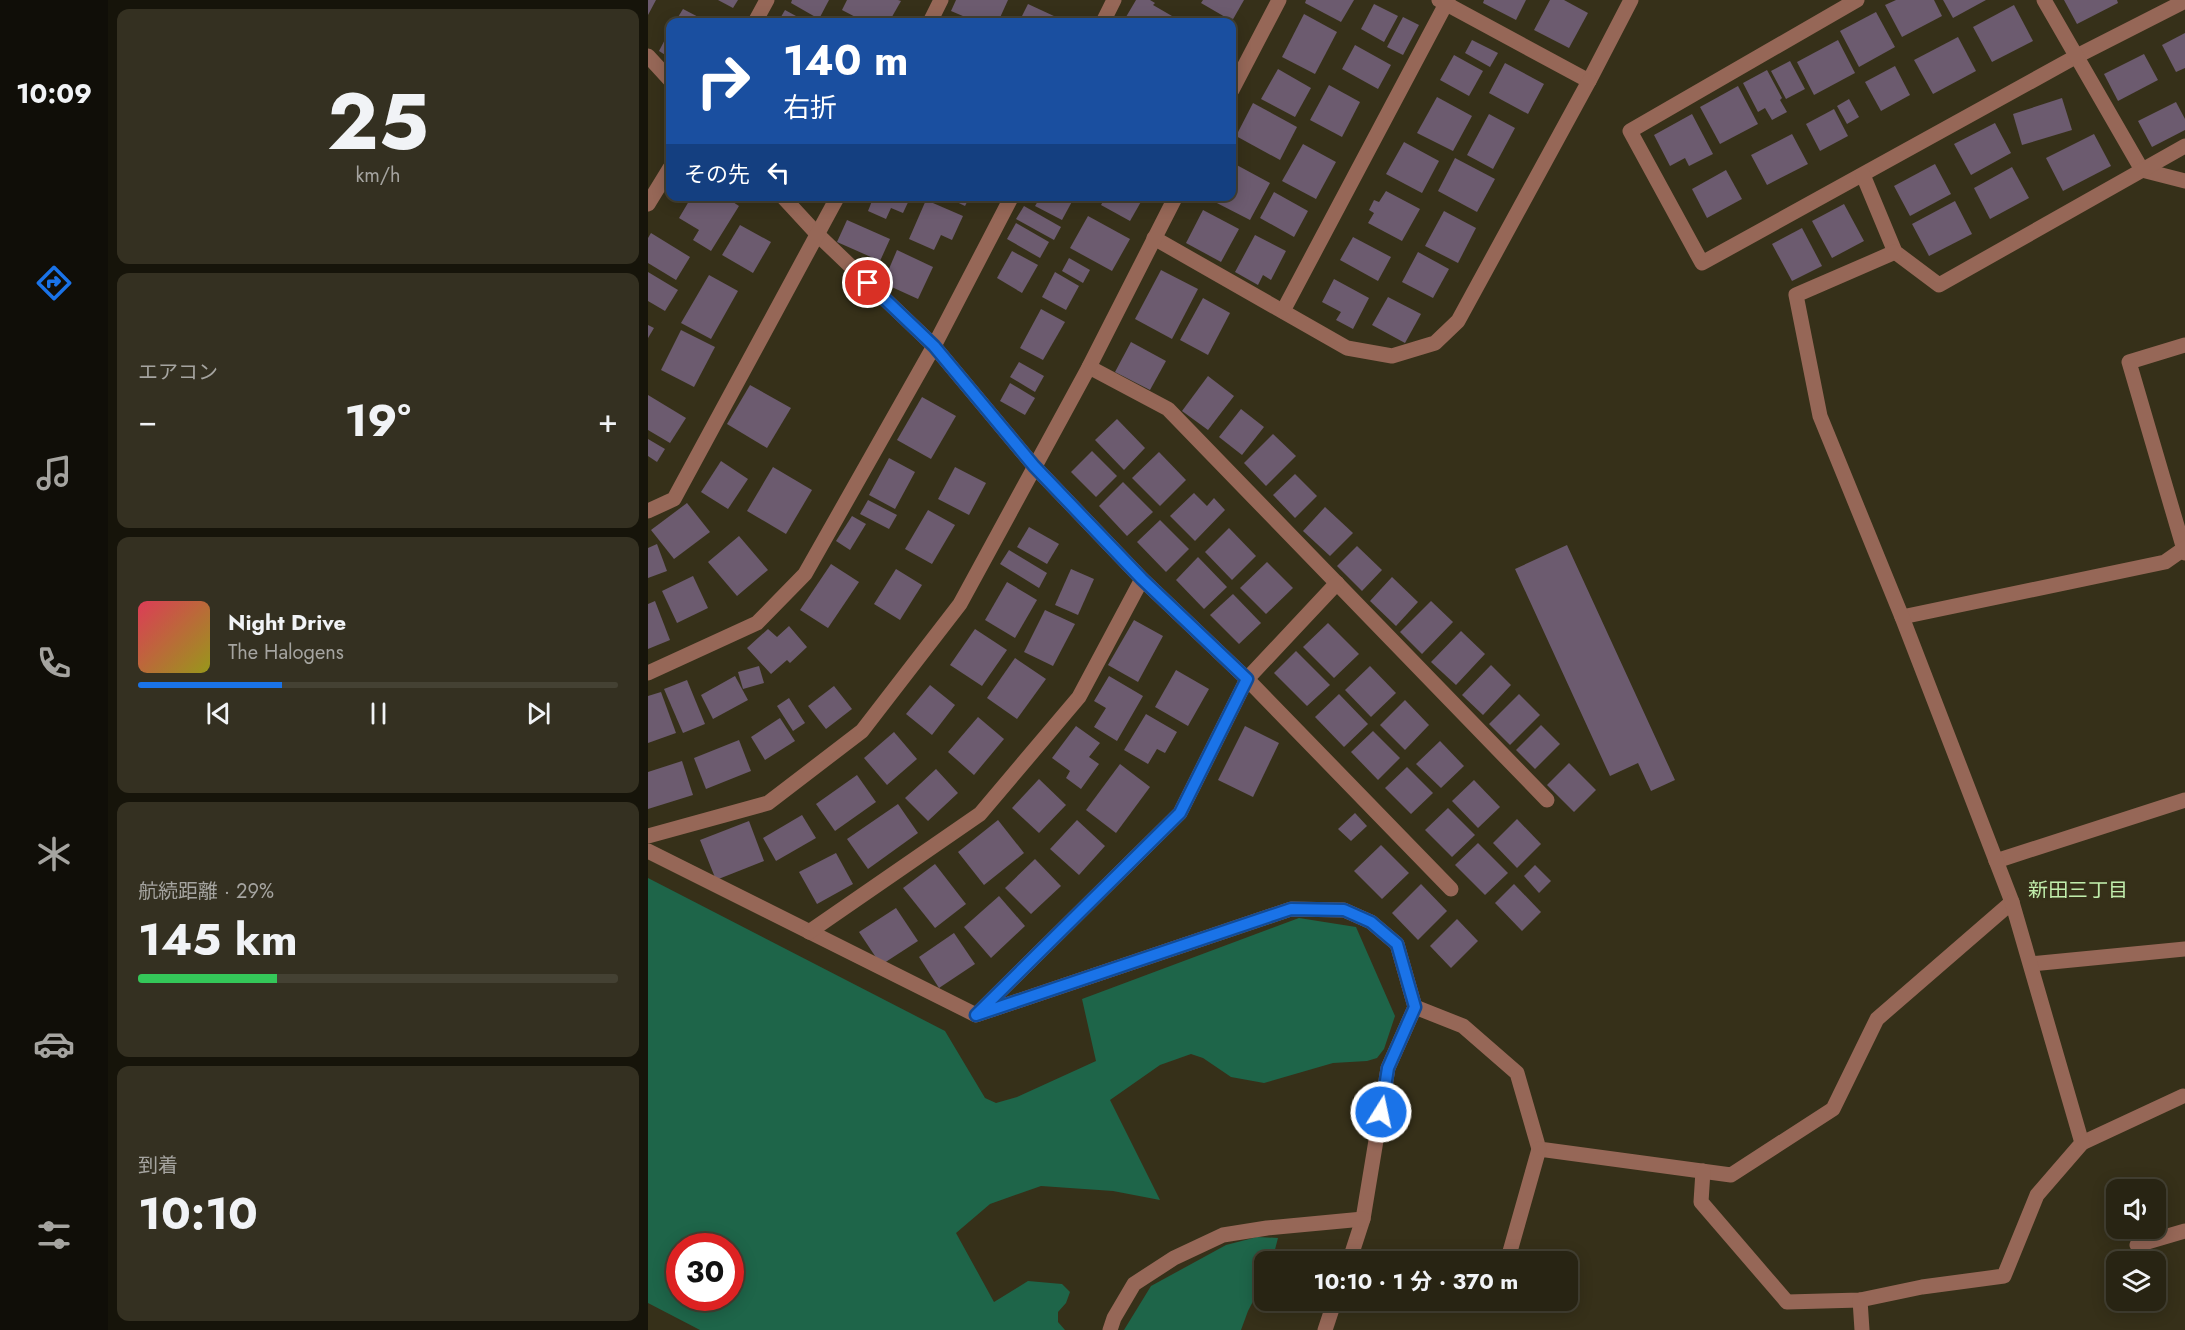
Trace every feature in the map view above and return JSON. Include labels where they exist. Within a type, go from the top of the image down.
[{"type":"street","points":[[757,18],[767,0]]},
{"type":"street","points":[[932,18],[941,0]]},
{"type":"street","points":[[1104,18],[1114,0]]},
{"type":"street","points":[[1236,82],[1279,0]]},
{"type":"street","points":[[1155,238],[1347,348],[1392,356],[1435,343],[1458,321],[1631,0]]},
{"type":"street","points":[[1857,0],[1630,131],[1702,263],[2077,56],[2185,1]]},
{"type":"street","points":[[2044,0],[2142,170],[2185,182]]},
{"type":"street","points":[[1282,312],[1444,1],[1589,81]]},
{"type":"street","points":[[648,56],[666,76]]},
{"type":"street","points":[[1863,175],[1894,252],[1939,285],[2185,146]]},
{"type":"street","points":[[648,204],[666,175]]},
{"type":"street","points":[[787,201],[818,235],[934,346],[1034,466],[1142,579],[1247,679],[1451,889]]},
{"type":"street","points":[[648,511],[674,499],[835,201]]},
{"type":"street","points":[[648,673],[757,623],[805,574],[934,346],[1009,201]]},
{"type":"street","points":[[648,836],[768,803],[862,731],[960,604],[1089,367],[1174,201]]},
{"type":"street","points":[[1894,252],[1796,295],[1820,416],[1902,617],[2012,902],[2082,1143]]},
{"type":"street","points":[[1902,617],[2165,562],[2185,550],[2128,362],[2185,345]]},
{"type":"street","points":[[1089,367],[1168,409],[1547,800]]},
{"type":"street","points":[[809,932],[980,813],[1079,697],[1142,579]]},
{"type":"street","points":[[976,1015],[1180,813],[1247,679],[1337,583]]},
{"type":"street","points":[[1996,861],[2185,800]]},
{"type":"street","points":[[648,851],[976,1015],[1291,909],[1344,910],[1371,922],[1397,944],[1415,1007],[1388,1068],[1363,1219],[1352,1251]]},
{"type":"street","points":[[1539,1149],[1731,1175],[1833,1109],[1877,1019],[2012,902]]},
{"type":"street","points":[[2031,964],[2185,949]]},
{"type":"street","points":[[1415,1007],[1463,1026],[1517,1073],[1539,1149],[1510,1251]]},
{"type":"street","points":[[1703,1171],[1701,1202],[1787,1302],[1860,1300],[1922,1287],[2004,1276],[2037,1195],[2082,1143],[2183,1096]]},
{"type":"street","points":[[1110,1330],[1114,1318],[1134,1284],[1173,1258],[1223,1235],[1267,1228],[1363,1219]]},
{"type":"street","points":[[2138,1245],[2185,1232]]},
{"type":"street","points":[[1860,1300],[1862,1330]]},
{"type":"street","points":[[1325,1330],[1331,1311]]},
{"type":"green space","points":[[648,878],[945,1031],[985,1098],[996,1103],[1017,1097],[1096,1061],[1082,999],[1299,918],[1356,927],[1395,1016],[1384,1049],[1377,1058],[1367,1061],[1333,1063],[1264,1083],[1231,1077],[1203,1058],[1191,1054],[1160,1065],[1110,1100],[1160,1200],[1113,1191],[1041,1186],[990,1204],[956,1233],[994,1302],[1028,1281],[1062,1284],[1070,1292],[1066,1303],[1058,1312],[1058,1322],[1065,1330],[700,1330],[648,1303]]},
{"type":"green space","points":[[1257,1237],[1278,1238],[1275,1251],[1254,1251],[1254,1299],[1241,1330],[1124,1330],[1151,1286],[1226,1245]]},
{"type":"building","points":[[648,0],[656,0],[648,15]]},
{"type":"building","points":[[718,0],[738,0],[733,8]]},
{"type":"building","points":[[792,0],[829,0],[820,18],[791,3]]},
{"type":"building","points":[[847,0],[901,1],[891,18],[857,18],[842,10]]},
{"type":"building","points":[[956,0],[1008,0],[1000,18],[968,18],[951,11]]},
{"type":"building","points":[[1136,0],[1150,0],[1155,3],[1153,5],[1172,16],[1171,18],[1125,18]]},
{"type":"building","points":[[1203,0],[1244,0],[1234,18],[1227,18],[1201,3]]},
{"type":"building","points":[[1306,0],[1354,0],[1341,22],[1305,3]]},
{"type":"building","points":[[1484,0],[1526,0],[1516,20],[1483,3]]},
{"type":"building","points":[[1550,0],[1564,0],[1588,13],[1569,48],[1534,30]]},
{"type":"building","points":[[1896,0],[1934,0],[1942,16],[1902,37],[1885,5]]},
{"type":"building","points":[[1943,0],[1986,0],[1953,18]]},
{"type":"building","points":[[2064,0],[2117,0],[2118,3],[2077,24]]},
{"type":"building","points":[[1028,4],[1056,17],[1056,18],[1021,18]]},
{"type":"building","points":[[1374,4],[1398,16],[1384,42],[1361,29]]},
{"type":"building","points":[[2014,5],[2033,41],[1992,62],[1973,27]]},
{"type":"building","points":[[683,9],[700,18],[677,18]]},
{"type":"building","points":[[785,10],[800,18],[780,18]]},
{"type":"building","points":[[1876,12],[1895,47],[1859,67],[1840,31]]},
{"type":"building","points":[[1304,14],[1337,32],[1315,74],[1282,57]]},
{"type":"building","points":[[1403,17],[1419,25],[1403,55],[1387,47]]},
{"type":"building","points":[[2185,33],[2185,68],[2176,72],[2162,45]]},
{"type":"building","points":[[1958,37],[1976,71],[1933,94],[1914,60]]},
{"type":"building","points":[[666,38],[666,55],[659,51]]},
{"type":"building","points":[[1472,40],[1498,53],[1490,67],[1465,53]]},
{"type":"building","points":[[1838,40],[1855,73],[1814,95],[1797,62]]},
{"type":"building","points":[[1355,45],[1391,65],[1378,89],[1342,69]]},
{"type":"building","points":[[2144,54],[2158,80],[2118,101],[2104,74]]},
{"type":"building","points":[[1454,55],[1483,71],[1469,96],[1440,80]]},
{"type":"building","points":[[1790,61],[1805,89],[1786,99],[1771,71]]},
{"type":"building","points":[[1505,63],[1544,84],[1528,114],[1489,93]]},
{"type":"building","points":[[1895,66],[1910,95],[1881,111],[1865,82]]},
{"type":"building","points":[[1278,69],[1311,88],[1295,117],[1261,99]]},
{"type":"building","points":[[1767,70],[1787,112],[1772,120],[1765,108],[1758,112],[1743,83]]},
{"type":"building","points":[[1329,85],[1360,102],[1342,137],[1310,120]]},
{"type":"building","points":[[1738,86],[1758,124],[1720,144],[1700,107]]},
{"type":"building","points":[[1437,97],[1472,116],[1453,151],[1417,133]]},
{"type":"building","points":[[2062,98],[2072,130],[2022,145],[2013,114]]},
{"type":"building","points":[[1849,99],[1859,117],[1847,124],[1837,106]]},
{"type":"building","points":[[2176,102],[2185,119],[2185,130],[2152,147],[2138,121]]},
{"type":"building","points":[[1253,103],[1297,127],[1280,160],[1236,136]]},
{"type":"building","points":[[1834,109],[1848,136],[1820,151],[1806,124]]},
{"type":"building","points":[[1489,114],[1515,128],[1493,169],[1467,155]]},
{"type":"building","points":[[1692,114],[1713,154],[1689,166],[1685,158],[1670,166],[1654,135]]},
{"type":"building","points":[[1995,123],[2011,153],[1971,175],[1954,144]]},
{"type":"building","points":[[1792,134],[1808,164],[1767,185],[1751,155]]},
{"type":"building","points":[[2094,134],[2111,166],[2063,191],[2046,158]]},
{"type":"building","points":[[1404,142],[1439,161],[1422,193],[1386,174]]},
{"type":"building","points":[[1303,144],[1336,162],[1316,199],[1282,181]]},
{"type":"building","points":[[1455,158],[1495,179],[1477,212],[1438,191]]},
{"type":"building","points":[[1935,164],[1951,194],[1910,216],[1894,186]]},
{"type":"building","points":[[1236,165],[1270,183],[1250,220],[1213,201],[1236,201]]},
{"type":"building","points":[[2012,167],[2029,198],[1990,219],[1974,188]]},
{"type":"building","points":[[1726,170],[1742,199],[1707,218],[1692,189]]},
{"type":"building","points":[[1386,191],[1420,209],[1402,241],[1368,223],[1374,213],[1369,210],[1374,200],[1379,202]]},
{"type":"building","points":[[1274,192],[1308,211],[1294,237],[1260,218]]},
{"type":"building","points":[[689,201],[732,201],[739,206],[711,251],[693,240],[699,230],[679,218]]},
{"type":"building","points":[[872,201],[909,201],[903,213],[891,208],[886,219],[868,211]]},
{"type":"building","points":[[926,201],[963,216],[952,240],[941,235],[934,250],[909,239]]},
{"type":"building","points":[[954,201],[968,201],[965,206]]},
{"type":"building","points":[[1038,201],[1072,201],[1062,220],[1035,206]]},
{"type":"building","points":[[1103,201],[1141,201],[1130,221],[1101,205]]},
{"type":"building","points":[[1955,201],[1972,234],[1929,256],[1912,224]]},
{"type":"building","points":[[1844,204],[1864,241],[1832,258],[1812,221]]},
{"type":"building","points":[[1024,206],[1061,227],[1054,240],[1016,219]]},
{"type":"building","points":[[1203,210],[1239,229],[1221,262],[1186,243]]},
{"type":"building","points":[[1444,211],[1476,228],[1458,263],[1425,246]]},
{"type":"building","points":[[1088,216],[1130,239],[1112,271],[1070,248]]},
{"type":"building","points":[[847,220],[890,239],[880,261],[837,242]]},
{"type":"building","points":[[1016,223],[1049,242],[1040,258],[1007,239]]},
{"type":"building","points":[[740,225],[771,242],[753,273],[722,255]]},
{"type":"building","points":[[1802,228],[1822,266],[1792,281],[1772,244]]},
{"type":"building","points":[[651,233],[690,257],[676,280],[648,263],[648,238]]},
{"type":"building","points":[[1255,235],[1286,251],[1271,280],[1263,275],[1258,285],[1235,272]]},
{"type":"building","points":[[1353,237],[1391,257],[1378,281],[1340,260]]},
{"type":"building","points":[[897,250],[933,267],[918,299],[883,283]]},
{"type":"building","points":[[1012,251],[1038,265],[1022,293],[997,278]]},
{"type":"building","points":[[1418,252],[1449,269],[1433,298],[1402,282]]},
{"type":"building","points":[[1069,258],[1090,270],[1083,283],[1062,271]]},
{"type":"building","points":[[1161,270],[1198,289],[1172,339],[1135,319]]},
{"type":"building","points":[[648,272],[678,290],[665,311],[648,301]]},
{"type":"building","points":[[1055,272],[1079,286],[1066,310],[1042,297]]},
{"type":"building","points":[[709,275],[738,291],[711,339],[681,323]]},
{"type":"building","points":[[1334,279],[1369,298],[1353,329],[1336,320],[1341,312],[1322,302]]},
{"type":"building","points":[[1388,297],[1421,314],[1405,343],[1372,325]]},
{"type":"building","points":[[1203,298],[1230,313],[1208,355],[1180,340]]},
{"type":"building","points":[[1041,309],[1065,322],[1043,360],[1020,348]]},
{"type":"building","points":[[648,325],[654,328],[648,338]]},
{"type":"building","points":[[681,330],[715,347],[694,387],[661,370]]},
{"type":"building","points":[[1131,342],[1166,361],[1150,390],[1115,372]]},
{"type":"building","points":[[1019,362],[1044,376],[1035,392],[1010,377]]},
{"type":"building","points":[[1208,376],[1234,396],[1208,430],[1182,411]]},
{"type":"building","points":[[1010,383],[1035,398],[1025,415],[1000,401]]},
{"type":"building","points":[[750,385],[791,408],[767,448],[727,424]]},
{"type":"building","points":[[648,395],[686,418],[670,443],[648,430]]},
{"type":"building","points":[[922,397],[956,416],[931,459],[897,440]]},
{"type":"building","points":[[1241,409],[1264,427],[1242,455],[1219,437]]},
{"type":"building","points":[[1117,419],[1145,448],[1124,470],[1095,440]]},
{"type":"building","points":[[1273,434],[1296,456],[1266,486],[1244,463]]},
{"type":"building","points":[[648,439],[665,449],[657,462],[648,456]]},
{"type":"building","points":[[1092,451],[1117,476],[1096,497],[1071,472]]},
{"type":"building","points":[[1159,452],[1186,480],[1160,506],[1132,478]]},
{"type":"building","points":[[889,458],[915,472],[895,509],[869,495]]},
{"type":"building","points":[[721,461],[748,479],[728,509],[701,492]]},
{"type":"building","points":[[773,467],[812,490],[786,534],[747,511]]},
{"type":"building","points":[[955,467],[986,483],[969,515],[938,499]]},
{"type":"building","points":[[1295,474],[1317,496],[1295,518],[1273,495]]},
{"type":"building","points":[[1123,482],[1153,512],[1127,536],[1099,506]]},
{"type":"building","points":[[1194,493],[1207,506],[1214,498],[1225,510],[1195,541],[1170,516]]},
{"type":"building","points":[[868,500],[897,515],[889,529],[860,514]]},
{"type":"building","points":[[687,503],[710,532],[674,559],[651,530]]},
{"type":"building","points":[[1325,507],[1353,533],[1330,556],[1303,531]]},
{"type":"building","points":[[928,510],[955,525],[932,564],[905,549]]},
{"type":"building","points":[[852,516],[866,524],[850,550],[836,541]]},
{"type":"building","points":[[1160,520],[1189,549],[1166,572],[1137,542]]},
{"type":"building","points":[[1029,527],[1059,544],[1047,564],[1017,547]]},
{"type":"building","points":[[1229,528],[1256,556],[1232,580],[1205,552]]},
{"type":"building","points":[[739,536],[768,570],[737,596],[708,562]]},
{"type":"building","points":[[657,544],[667,571],[648,578],[648,548]]},
{"type":"building","points":[[1567,545],[1675,780],[1651,791],[1638,763],[1610,776],[1515,569]]},
{"type":"building","points":[[1357,546],[1382,570],[1362,591],[1337,566]]},
{"type":"building","points":[[1009,550],[1047,573],[1039,588],[1000,564]]},
{"type":"building","points":[[1198,557],[1227,587],[1204,609],[1176,580]]},
{"type":"building","points":[[1267,562],[1293,588],[1266,614],[1240,588]]},
{"type":"building","points":[[831,564],[859,582],[828,628],[800,610]]},
{"type":"building","points":[[896,569],[922,585],[900,620],[874,604]]},
{"type":"building","points":[[1071,569],[1094,579],[1078,615],[1055,605]]},
{"type":"building","points":[[693,576],[708,608],[677,623],[662,591]]},
{"type":"building","points":[[1392,577],[1418,602],[1396,626],[1370,601]]},
{"type":"building","points":[[1007,582],[1037,600],[1015,638],[985,620]]},
{"type":"building","points":[[1233,594],[1261,623],[1239,644],[1210,615]]},
{"type":"building","points":[[655,601],[670,640],[648,649],[648,604]]},
{"type":"building","points":[[1431,601],[1453,622],[1422,654],[1400,632]]},
{"type":"building","points":[[1045,610],[1075,624],[1053,666],[1024,652]]},
{"type":"building","points":[[1134,620],[1163,636],[1138,682],[1108,665]]},
{"type":"building","points":[[1328,623],[1359,654],[1334,678],[1303,647]]},
{"type":"building","points":[[789,626],[807,647],[790,663],[787,660],[771,674],[747,648],[768,629],[777,637]]},
{"type":"building","points":[[975,629],[1007,650],[982,686],[950,665]]},
{"type":"building","points":[[1461,631],[1485,654],[1456,685],[1431,662]]},
{"type":"building","points":[[1296,651],[1330,685],[1307,706],[1274,673]]},
{"type":"building","points":[[1015,658],[1046,679],[1017,719],[987,698]]},
{"type":"building","points":[[1491,665],[1511,685],[1483,715],[1462,695]]},
{"type":"building","points":[[759,666],[764,683],[743,689],[738,672]]},
{"type":"building","points":[[1370,666],[1396,693],[1371,717],[1345,690]]},
{"type":"building","points":[[1176,670],[1209,689],[1188,726],[1155,707]]},
{"type":"building","points":[[735,676],[748,700],[713,719],[701,695]]},
{"type":"building","points":[[1109,676],[1143,696],[1117,741],[1094,727],[1106,708],[1094,701]]},
{"type":"building","points":[[687,680],[705,724],[683,733],[664,689]]},
{"type":"building","points":[[930,685],[955,705],[932,735],[906,714]]},
{"type":"building","points":[[834,686],[852,709],[826,729],[808,706]]},
{"type":"building","points":[[661,692],[676,733],[648,743],[648,696]]},
{"type":"building","points":[[1339,694],[1368,724],[1344,747],[1315,717]]},
{"type":"building","points":[[1519,694],[1540,715],[1510,745],[1489,724]]},
{"type":"building","points":[[789,698],[805,723],[793,731],[777,706]]},
{"type":"building","points":[[1405,700],[1429,725],[1405,750],[1380,725]]},
{"type":"building","points":[[1146,714],[1177,732],[1165,753],[1157,749],[1148,764],[1124,750]]},
{"type":"building","points":[[978,717],[1004,739],[974,775],[948,752]]},
{"type":"building","points":[[780,718],[795,741],[765,760],[751,737]]},
{"type":"building","points":[[1541,725],[1560,744],[1535,769],[1516,750]]},
{"type":"building","points":[[1076,726],[1100,743],[1089,757],[1099,764],[1081,789],[1066,778],[1070,771],[1052,758]]},
{"type":"building","points":[[1245,726],[1279,743],[1253,797],[1218,780]]},
{"type":"building","points":[[1373,731],[1400,758],[1378,780],[1351,752]]},
{"type":"building","points":[[894,732],[917,759],[887,785],[864,758]]},
{"type":"building","points":[[739,740],[751,771],[706,789],[694,758]]},
{"type":"building","points":[[1440,741],[1464,766],[1441,788],[1416,764]]},
{"type":"building","points":[[682,761],[693,795],[648,809],[648,772]]},
{"type":"building","points":[[1569,763],[1596,790],[1574,812],[1547,785]]},
{"type":"building","points":[[1120,764],[1150,787],[1116,833],[1086,810]]},
{"type":"building","points":[[1407,767],[1433,793],[1411,814],[1385,788]]},
{"type":"building","points":[[936,769],[958,793],[928,821],[905,798]]},
{"type":"building","points":[[857,775],[876,802],[835,831],[816,804]]},
{"type":"building","points":[[1039,779],[1066,805],[1039,833],[1012,808]]},
{"type":"building","points":[[1474,780],[1500,807],[1478,828],[1452,801]]},
{"type":"building","points":[[898,804],[918,833],[868,869],[847,839]]},
{"type":"building","points":[[1448,808],[1475,835],[1452,857],[1425,830]]},
{"type":"building","points":[[1355,813],[1367,826],[1351,841],[1338,829]]},
{"type":"building","points":[[802,815],[816,838],[776,861],[763,838]]},
{"type":"building","points":[[1517,819],[1541,844],[1517,868],[1493,843]]},
{"type":"building","points":[[998,820],[1024,853],[984,885],[958,852]]},
{"type":"building","points":[[1077,820],[1105,846],[1079,875],[1050,849]]},
{"type":"building","points":[[749,821],[764,861],[716,880],[700,840]]},
{"type":"building","points":[[1478,843],[1508,873],[1485,895],[1455,865]]},
{"type":"building","points":[[1381,845],[1409,873],[1382,899],[1354,871]]},
{"type":"building","points":[[836,853],[853,884],[817,904],[799,872]]},
{"type":"building","points":[[1035,859],[1061,886],[1031,914],[1005,888]]},
{"type":"building","points":[[935,864],[966,904],[935,928],[903,888]]},
{"type":"building","points":[[1535,865],[1551,881],[1539,893],[1524,876]]},
{"type":"building","points":[[1421,884],[1447,911],[1418,940],[1392,913]]},
{"type":"building","points":[[1514,884],[1541,912],[1522,931],[1495,903]]},
{"type":"building","points":[[999,896],[1025,926],[991,958],[964,927]]},
{"type":"building","points":[[896,908],[918,941],[881,965],[859,932]]},
{"type":"building","points":[[1457,919],[1478,941],[1451,968],[1430,946]]},
{"type":"building","points":[[954,933],[975,964],[939,988],[919,957]]},
{"type":"district","name":"新田三丁目","points":[[2078,890]]},
{"type":"route","points":[[868,283],[934,346],[1034,466],[1142,579],[1247,679],[1180,813],[976,1015],[1291,909],[1344,910],[1371,922],[1397,944],[1415,1007],[1388,1068],[1381,1112]]}]
